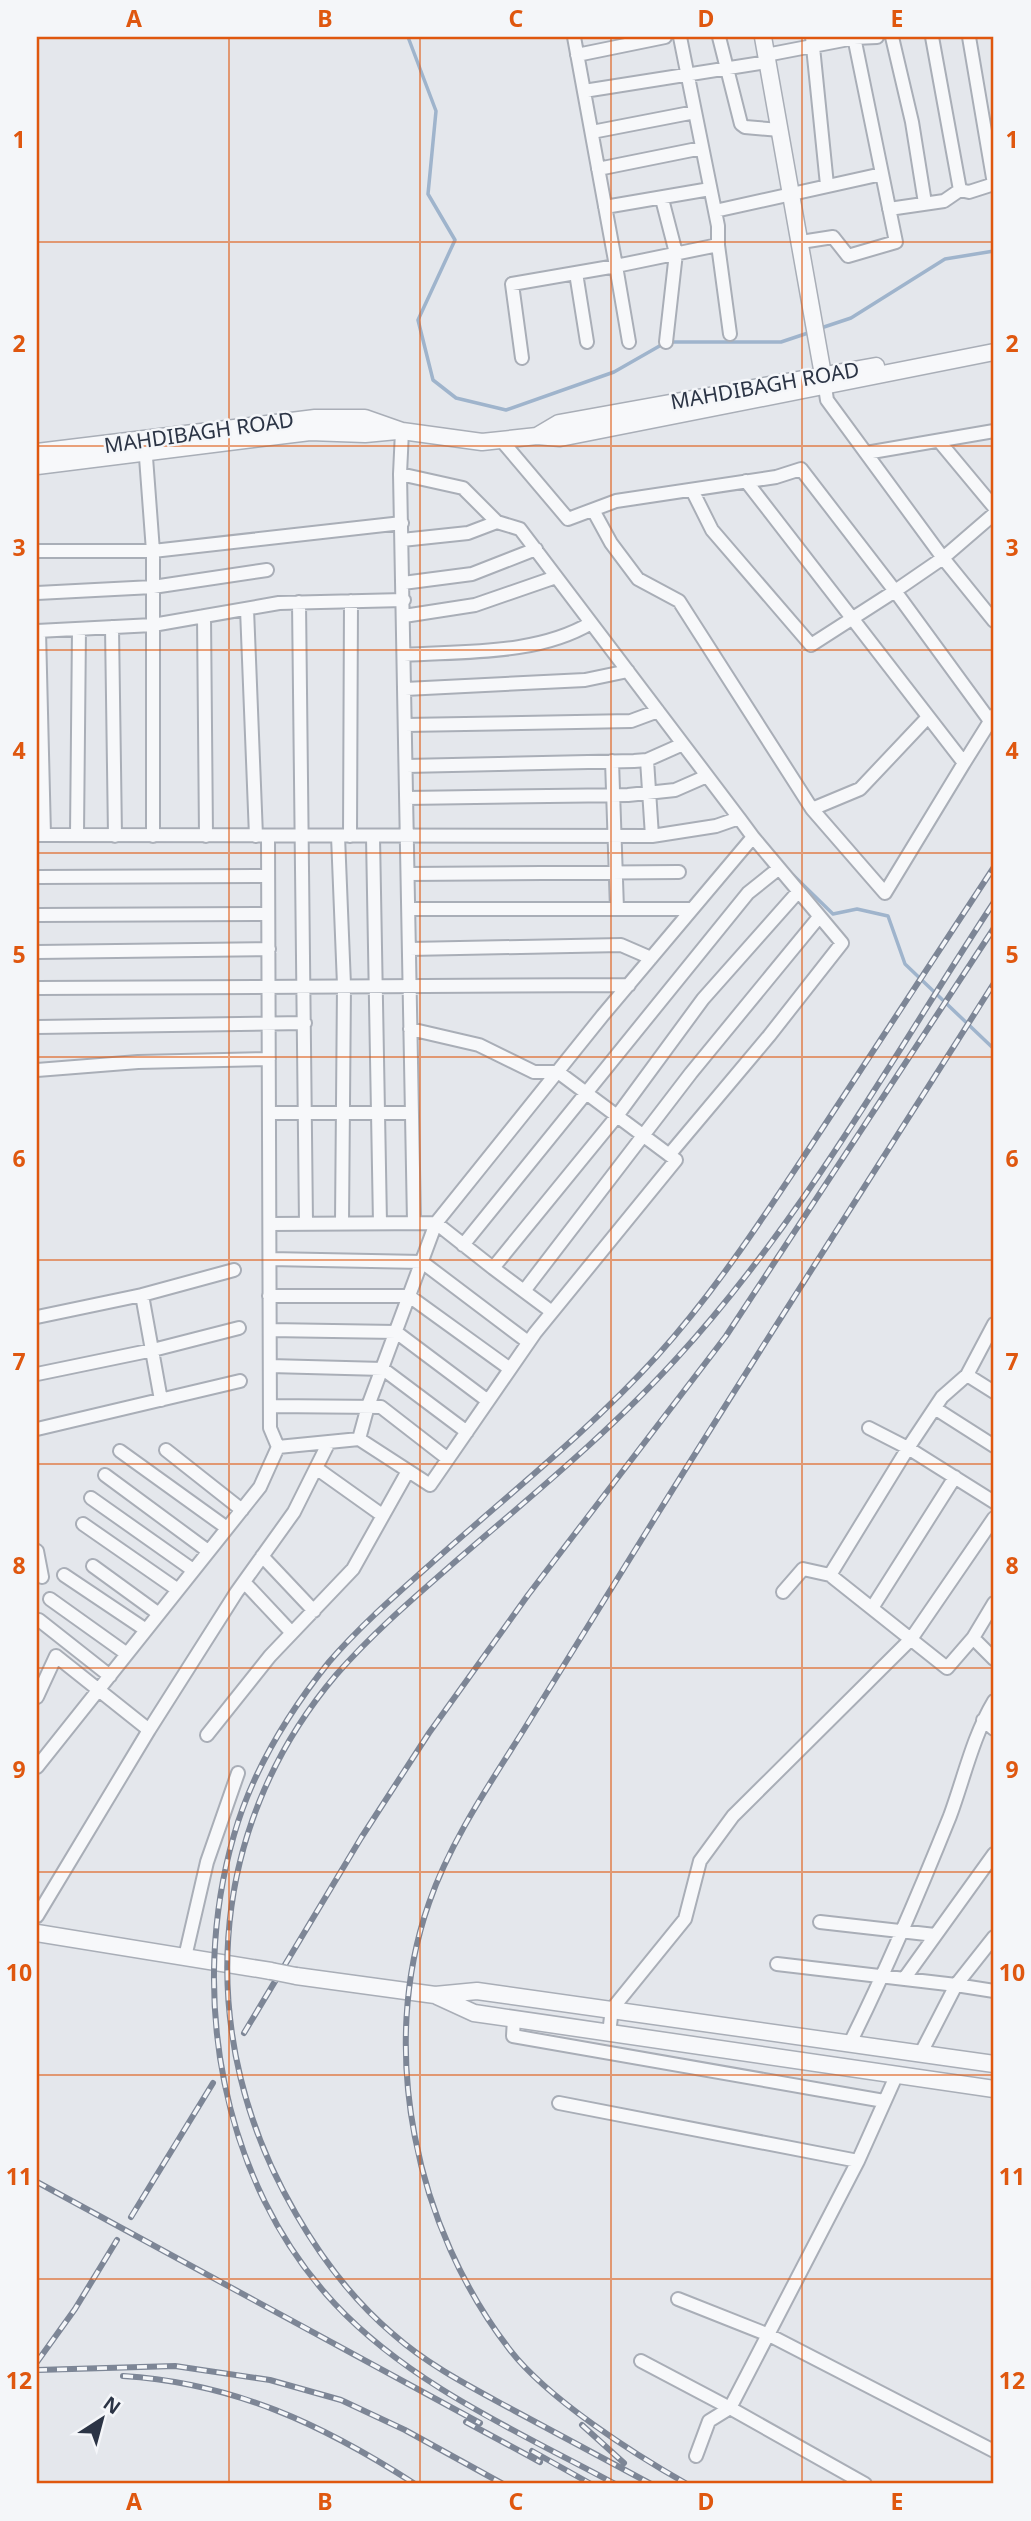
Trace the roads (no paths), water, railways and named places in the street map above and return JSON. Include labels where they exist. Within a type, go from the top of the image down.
[{"type":"street","points":[[574,37],[629,342]]},
{"type":"street","points":[[577,55],[665,37]]},
{"type":"street","points":[[680,37],[715,211],[730,334]]},
{"type":"street","points":[[719,37],[741,124],[745,127],[780,130]]},
{"type":"street","points":[[763,37],[816,321],[827,400],[943,558],[994,621]]},
{"type":"street","points":[[801,242],[834,237],[848,256],[895,242],[854,37]]},
{"type":"street","points":[[584,91],[725,69],[767,59],[813,41],[877,37]]},
{"type":"street","points":[[892,37],[912,122],[925,203]]},
{"type":"street","points":[[932,37],[960,190]]},
{"type":"street","points":[[889,209],[944,201],[960,190],[970,191],[994,184],[969,37]]},
{"type":"street","points":[[813,41],[827,185]]},
{"type":"street","points":[[592,132],[695,112]]},
{"type":"street","points":[[598,170],[702,148]]},
{"type":"street","points":[[715,211],[882,174]]},
{"type":"street","points":[[605,207],[710,189]]},
{"type":"street","points":[[662,199],[676,253],[666,342]]},
{"type":"street","points":[[522,358],[512,284],[718,245]]},
{"type":"street","points":[[576,273],[587,342]]},
{"type":"street","name":"MAHDIBAGH ROAD","points":[[37,466],[315,418],[365,418],[402,431],[502,442],[537,436],[560,438],[823,375],[993,348]]},
{"type":"street","points":[[402,431],[400,474],[414,1222]]},
{"type":"street","points":[[866,453],[994,431]]},
{"type":"street","points":[[939,441],[994,507]]},
{"type":"street","points":[[502,442],[568,519],[616,501],[746,481],[801,469],[992,717],[885,894],[812,809],[680,601],[638,579],[611,543],[593,510]]},
{"type":"street","points":[[146,447],[153,551],[153,836]]},
{"type":"street","name":"MAHDIBAGH ROAD","points":[[37,452],[146,447]]},
{"type":"street","points":[[400,474],[463,488],[497,522],[520,529],[778,869],[842,943],[769,1036],[669,1155]]},
{"type":"street","points":[[746,481],[964,763]]},
{"type":"street","points":[[692,490],[712,530],[811,645],[943,558],[994,514]]},
{"type":"street","points":[[402,540],[468,533],[497,522]]},
{"type":"street","points":[[37,551],[153,551],[402,523]]},
{"type":"street","points":[[403,583],[472,574],[536,550]]},
{"type":"street","points":[[37,593],[153,587],[267,570]]},
{"type":"street","points":[[404,616],[475,605],[556,576]]},
{"type":"street","points":[[404,600],[299,602],[247,608],[153,625],[38,631],[40,835],[652,836],[716,826],[739,818]]},
{"type":"street","points":[[342,1223],[344,836],[351,601]]},
{"type":"street","points":[[299,602],[306,1223]]},
{"type":"street","points":[[37,1767],[260,1487],[278,1447],[270,1428],[268,876],[262,836],[247,608]]},
{"type":"street","points":[[205,616],[206,836]]},
{"type":"street","points":[[404,655],[542,642],[571,635],[592,623]]},
{"type":"street","points":[[112,627],[115,836]]},
{"type":"street","points":[[77,835],[79,629]]},
{"type":"street","points":[[405,689],[585,680],[628,671]]},
{"type":"street","points":[[405,725],[631,721],[658,711]]},
{"type":"street","points":[[812,809],[860,789],[928,717]]},
{"type":"street","points":[[406,766],[647,760],[683,744]]},
{"type":"street","points":[[647,760],[652,836]]},
{"type":"street","points":[[611,761],[617,909]]},
{"type":"street","points":[[406,798],[650,794],[675,790],[707,776]]},
{"type":"street","points":[[373,836],[378,985],[380,1223]]},
{"type":"street","points":[[359,1439],[368,1406],[436,1223],[651,958],[754,837]]},
{"type":"street","points":[[463,1245],[748,893],[778,869]]},
{"type":"street","points":[[408,874],[679,872]]},
{"type":"street","points":[[37,877],[268,876]]},
{"type":"street","points":[[493,1268],[617,1116],[703,999],[797,893]]},
{"type":"street","points":[[408,909],[692,909]]},
{"type":"street","points":[[37,915],[268,914]]},
{"type":"street","points":[[524,1291],[645,1137],[691,1073],[819,917]]},
{"type":"street","points":[[409,949],[621,945],[651,958]]},
{"type":"street","points":[[37,952],[268,949]]},
{"type":"street","points":[[37,988],[410,984],[629,985]]},
{"type":"street","points":[[37,1027],[305,1023]]},
{"type":"street","points":[[278,1447],[359,1439],[430,1485],[528,1342],[676,1160],[558,1072],[534,1072],[479,1045],[410,1029]]},
{"type":"street","points":[[37,1070],[138,1062],[269,1059]]},
{"type":"street","points":[[270,1113],[411,1114]]},
{"type":"street","points":[[270,1224],[436,1223],[552,1312]]},
{"type":"street","points":[[270,1259],[393,1259],[422,1262],[528,1342]]},
{"type":"street","points":[[37,1317],[142,1295],[234,1270]]},
{"type":"street","points":[[142,1295],[161,1400]]},
{"type":"street","points":[[269,1296],[409,1296],[510,1369]]},
{"type":"street","points":[[830,1575],[942,1397],[967,1376],[994,1326]]},
{"type":"street","points":[[37,1374],[153,1350],[239,1328]]},
{"type":"street","points":[[270,1330],[396,1332],[488,1401]]},
{"type":"street","points":[[270,1366],[383,1369],[467,1432]]},
{"type":"street","points":[[967,1376],[994,1392]]},
{"type":"street","points":[[37,1429],[240,1381]]},
{"type":"street","points":[[270,1406],[368,1406],[385,1410],[448,1459]]},
{"type":"street","points":[[936,1409],[994,1446]]},
{"type":"street","points":[[869,1428],[908,1448],[994,1502]]},
{"type":"street","points":[[37,1916],[149,1730],[244,1582],[294,1512],[329,1442]]},
{"type":"street","points":[[166,1450],[242,1510]]},
{"type":"street","points":[[120,1451],[227,1528]]},
{"type":"street","points":[[316,1468],[382,1516]]},
{"type":"street","points":[[207,1735],[292,1633],[353,1569],[377,1532],[382,1516],[408,1471]]},
{"type":"street","points":[[105,1475],[208,1551]]},
{"type":"street","points":[[872,1608],[955,1477]]},
{"type":"street","points":[[91,1498],[193,1570]]},
{"type":"street","points":[[609,2033],[612,2009],[685,1919],[700,1861],[733,1816],[911,1639],[994,1518]]},
{"type":"street","points":[[83,1524],[178,1590]]},
{"type":"street","points":[[37,1551],[42,1577]]},
{"type":"street","points":[[262,1556],[314,1611]]},
{"type":"street","points":[[93,1566],[159,1614]]},
{"type":"street","points":[[783,1592],[803,1569],[830,1575],[947,1668],[973,1639],[994,1603]]},
{"type":"street","points":[[64,1575],[145,1630]]},
{"type":"street","points":[[244,1582],[292,1633]]},
{"type":"street","points":[[50,1600],[127,1654]]},
{"type":"street","points":[[39,1620],[110,1676]]},
{"type":"street","points":[[973,1639],[994,1659]]},
{"type":"street","points":[[37,1697],[56,1656],[149,1730]]},
{"type":"street","points":[[850,2043],[883,1977],[960,1791],[983,1720],[994,1701]]},
{"type":"street","points":[[983,1720],[994,1729]]},
{"type":"street","points":[[186,1957],[207,1863],[238,1773]]},
{"type":"street","points":[[904,1979],[994,1854]]},
{"type":"street","points":[[820,1922],[935,1935]]},
{"type":"street","points":[[37,1933],[296,1976],[435,1995],[477,1991],[994,2064]]},
{"type":"street","points":[[922,2053],[956,1985],[994,1937]]},
{"type":"street","points":[[776,1964],[994,1991]]},
{"type":"street","points":[[435,1995],[474,2013],[994,2090]]},
{"type":"street","points":[[514,2018],[513,2035],[884,2101]]},
{"type":"street","points":[[696,2456],[709,2421],[730,2408],[769,2336],[858,2161],[897,2074]]},
{"type":"street","points":[[559,2103],[858,2161]]},
{"type":"street","points":[[678,2299],[769,2336],[994,2451]]},
{"type":"street","points":[[641,2361],[865,2484]]},
{"type":"waterway","points":[[408,37],[436,111],[428,194],[455,240],[418,320],[433,380],[456,398],[506,410],[614,372],[663,344]]},
{"type":"waterway","points":[[818,329],[851,318],[945,259],[994,251]]},
{"type":"waterway","points":[[670,342],[781,342],[811,332]]},
{"type":"waterway","points":[[793,875],[833,914],[857,909],[888,916],[905,964],[994,1049]]},
{"type":"railway","points":[[615,2484],[504,2426],[397,2359],[335,2304],[296,2255],[265,2201],[241,2144],[225,2083],[216,2021],[214,1958],[220,1896],[234,1835],[251,1789],[273,1744],[299,1702],[329,1662],[393,1597],[548,1462],[631,1384],[702,1302],[783,1188],[994,867]]},
{"type":"railway","points":[[651,2484],[467,2385],[421,2356],[365,2307],[316,2247],[296,2214],[263,2147],[241,2078],[229,2008],[228,1938],[238,1868],[260,1801],[292,1736],[336,1675],[404,1607],[622,1414],[676,1359],[721,1307],[805,1195],[994,902]]},
{"type":"railway","points":[[244,2033],[361,1838],[429,1733],[528,1595],[726,1336],[994,928]]},
{"type":"railway","points":[[687,2484],[593,2424],[546,2387],[510,2350],[477,2302],[450,2250],[429,2194],[415,2136],[407,2077],[407,2018],[414,1959],[438,1880],[471,1814],[994,983]]},
{"type":"railway","points":[[131,2217],[213,2083]]},
{"type":"railway","points":[[37,2182],[480,2423]]},
{"type":"railway","points":[[37,2362],[75,2309],[117,2240]]},
{"type":"railway","points":[[37,2370],[175,2366],[270,2380],[341,2400],[405,2430],[503,2484]]},
{"type":"railway","points":[[123,2376],[202,2387],[276,2410],[346,2443],[415,2484]]},
{"type":"railway","points":[[466,2422],[540,2462]]},
{"type":"railway","points":[[582,2425],[624,2463]]},
{"type":"railway","points":[[532,2451],[591,2484]]}]
